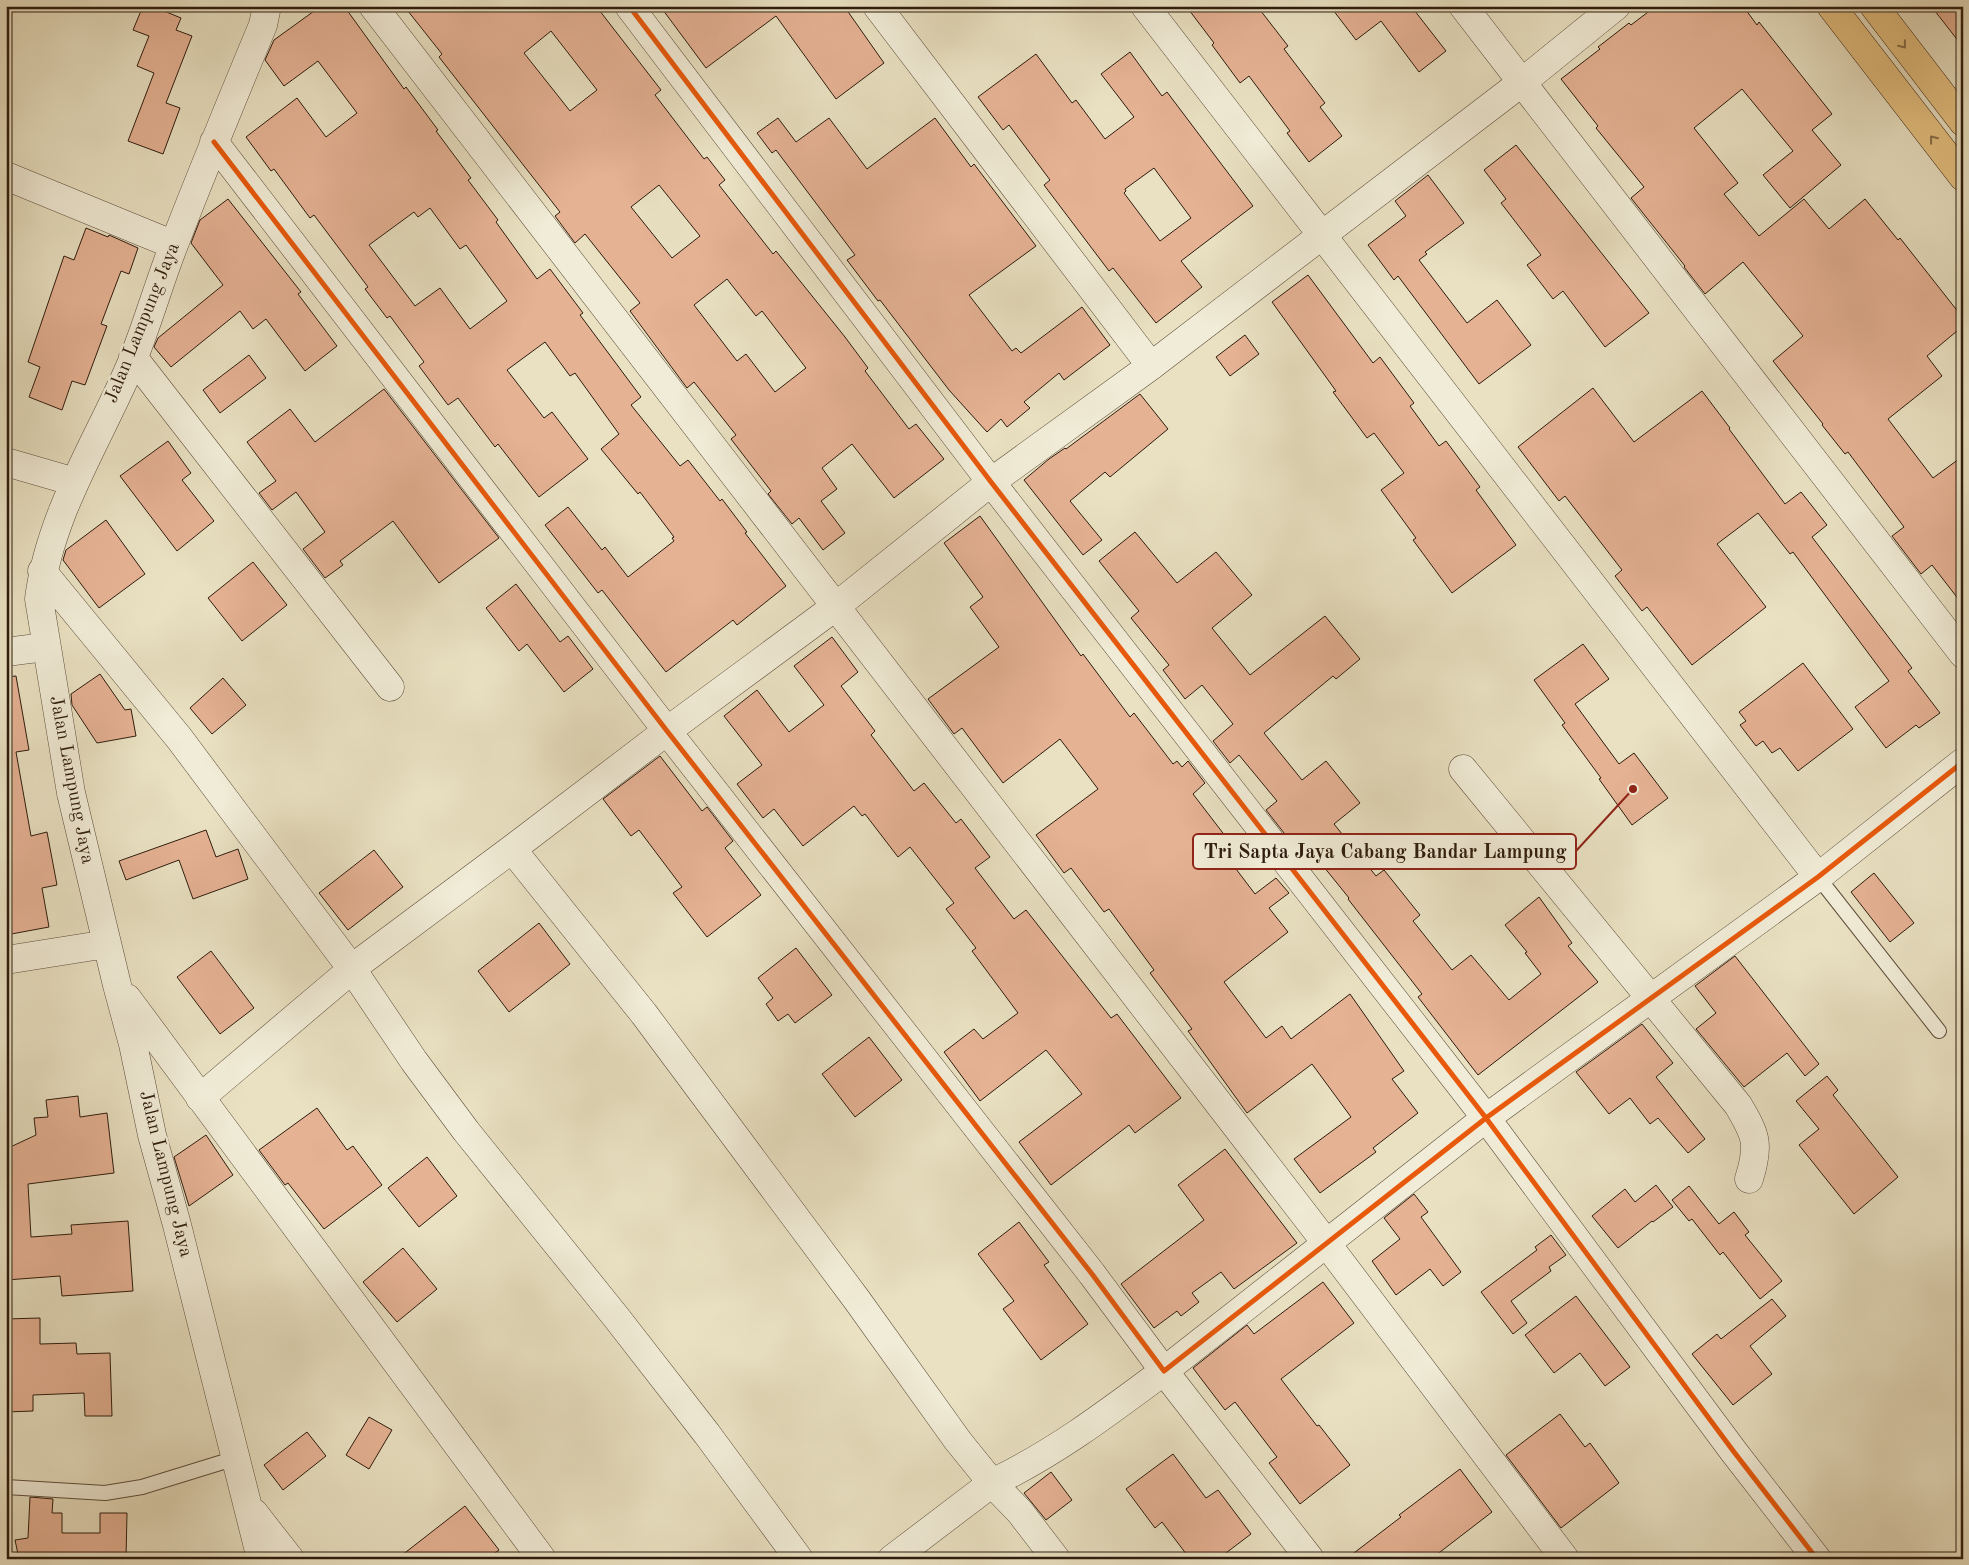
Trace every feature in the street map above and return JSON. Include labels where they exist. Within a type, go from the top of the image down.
[{"type":"main road","points":[[1831,6],[1959,170]]},
{"type":"main road","points":[[1874,6],[1963,122]]},
{"type":"street","points":[[265,16],[288,6]]},
{"type":"street","points":[[373,6],[835,608],[1327,1244],[1565,1559]]},
{"type":"street","points":[[629,6],[991,482],[1486,1118],[1734,1452],[1817,1559]]},
{"type":"street","points":[[878,6],[1151,366]]},
{"type":"street","points":[[1145,6],[1818,877]]},
{"type":"street","points":[[1463,6],[1963,654]]},
{"type":"street","points":[[200,1098],[352,969],[667,731],[835,608],[991,482],[1151,366],[1521,83],[1616,6]]},
{"type":"street","name":"Jalan Lampung Jaya","points":[[261,1559],[152,1135],[133,1044],[71,793],[45,646],[39,599],[42,571],[49,548],[75,482],[134,357],[174,245],[265,16]]},
{"type":"street","points":[[214,142],[667,731],[1092,1274],[1164,1371],[1310,1559]]},
{"type":"street","points":[[6,176],[174,245]]},
{"type":"street","points":[[134,357],[390,688]]},
{"type":"street","points":[[6,462],[75,482]]},
{"type":"street","points":[[42,571],[179,738],[352,969],[414,1061],[466,1131],[616,1317],[707,1434],[799,1559]]},
{"type":"street","points":[[6,652],[45,646]]},
{"type":"street","points":[[892,1559],[992,1483],[1079,1434],[1164,1371],[1486,1118],[1818,877],[1963,762]]},
{"type":"street","points":[[1463,769],[1738,1105],[1752,1128],[1756,1141],[1748,1178]]},
{"type":"street","points":[[512,849],[644,1014],[857,1300],[958,1441],[992,1483],[1020,1512],[1056,1559]]},
{"type":"street","points":[[6,960],[107,944]]},
{"type":"street","points":[[117,985],[542,1559]]},
{"type":"street","points":[[248,1504],[290,1559]]},
{"type":"lane","points":[[1818,877],[1939,1031]]},
{"type":"lane","points":[[6,1487],[105,1493],[142,1487],[236,1458]]},
{"type":"building","points":[[143,6],[152,6],[181,18],[176,30],[192,36],[166,103],[180,108],[163,154],[128,141],[154,73],[137,66],[149,36],[133,30]]},
{"type":"building","points":[[321,6],[344,6],[404,89],[406,87],[438,130],[436,131],[471,178],[468,180],[498,220],[496,222],[537,279],[550,269],[583,313],[580,315],[641,397],[631,405],[680,466],[688,460],[720,501],[722,499],[747,532],[745,533],[786,586],[737,625],[733,620],[666,672],[602,590],[598,593],[545,525],[568,507],[602,550],[605,547],[628,577],[674,541],[672,538],[674,537],[640,492],[638,494],[601,449],[619,434],[575,373],[570,376],[545,342],[507,370],[544,418],[552,412],[588,459],[539,497],[498,444],[495,447],[458,398],[448,405],[419,366],[424,362],[390,316],[387,318],[365,289],[368,287],[314,215],[310,218],[274,169],[271,171],[246,137],[297,98],[326,137],[357,113],[318,61],[284,86],[265,60],[274,40]],"holes":[[[430,208],[460,249],[466,245],[507,301],[470,329],[440,288],[415,306],[369,245],[414,212],[418,217]]]},
{"type":"building","points":[[404,6],[596,6],[661,90],[655,95],[704,159],[707,157],[725,180],[719,185],[773,254],[776,251],[845,337],[868,368],[865,371],[909,429],[916,424],[944,459],[894,498],[852,444],[822,468],[837,489],[821,501],[845,533],[823,550],[799,518],[792,524],[768,494],[771,491],[731,439],[736,435],[694,382],[687,388],[630,311],[640,303],[585,234],[575,243],[555,216],[560,212],[439,57],[442,54]],"holes":[[[551,31],[597,90],[570,111],[524,53]],[[659,185],[700,236],[672,258],[631,207]],[[727,279],[756,316],[762,311],[806,368],[775,392],[746,354],[737,361],[694,305]]]},
{"type":"building","points":[[660,6],[844,6],[884,63],[836,99],[776,16],[706,68]]},
{"type":"building","points":[[1186,6],[1257,6],[1288,46],[1284,49],[1325,103],[1320,107],[1342,136],[1309,162],[1287,133],[1290,131],[1249,76],[1240,83],[1212,45],[1214,43]]},
{"type":"building","points":[[1330,6],[1411,6],[1446,51],[1419,72],[1381,21],[1356,40]]},
{"type":"building","points":[[1656,6],[1743,6],[1757,25],[1759,22],[1832,114],[1812,130],[1841,165],[1790,208],[1763,175],[1793,151],[1742,89],[1694,128],[1738,183],[1724,194],[1759,236],[1804,199],[1829,229],[1865,199],[1898,240],[1900,238],[1963,318],[1963,326],[1927,356],[1942,376],[1888,419],[1933,478],[1963,456],[1963,605],[1932,565],[1921,574],[1892,536],[1904,527],[1848,452],[1845,454],[1773,361],[1803,336],[1743,262],[1705,294],[1631,198],[1644,187],[1596,128],[1598,126],[1561,79],[1600,49],[1598,47],[1629,23],[1631,25]]},
{"type":"building","points":[[1931,6],[1963,6],[1963,47]]},
{"type":"building","points":[[1130,52],[1162,96],[1167,92],[1253,206],[1181,261],[1202,287],[1156,323],[1113,268],[1109,271],[1044,185],[1050,180],[1009,125],[1003,130],[978,97],[1036,54],[1072,103],[1076,100],[1105,139],[1134,117],[1101,74]],"holes":[[[1154,168],[1191,218],[1160,241],[1124,193],[1125,189]]]},
{"type":"building","points":[[778,118],[796,142],[829,118],[867,169],[935,118],[971,167],[974,164],[1036,246],[969,295],[1012,351],[1016,348],[1021,353],[1082,307],[1110,345],[1064,380],[1059,373],[1024,402],[1030,408],[1007,427],[1001,419],[987,432],[949,390],[880,300],[878,301],[847,260],[855,255],[776,150],[772,153],[757,133]]},
{"type":"building","points":[[1516,145],[1649,313],[1605,347],[1563,291],[1553,299],[1527,265],[1541,255],[1501,203],[1506,199],[1484,170]]},
{"type":"building","points":[[1428,175],[1464,223],[1425,252],[1427,254],[1419,260],[1467,323],[1497,300],[1531,345],[1479,384],[1398,276],[1394,280],[1368,245],[1406,216],[1395,201]]},
{"type":"building","points":[[228,199],[301,292],[298,294],[337,346],[305,371],[266,319],[253,329],[240,311],[171,367],[154,347],[158,338],[223,285],[191,243],[200,220]]},
{"type":"building","points":[[86,228],[108,237],[109,235],[138,248],[129,274],[121,271],[101,324],[107,326],[85,385],[72,381],[62,410],[29,397],[40,367],[28,362],[64,256],[74,260]]},
{"type":"building","points":[[1308,275],[1373,363],[1380,357],[1414,403],[1410,406],[1439,446],[1446,441],[1480,487],[1476,490],[1516,545],[1452,593],[1413,540],[1416,538],[1381,490],[1404,473],[1374,433],[1367,438],[1333,392],[1336,391],[1272,302]]},
{"type":"building","points":[[1245,335],[1259,354],[1230,376],[1216,357]]},
{"type":"building","points":[[249,355],[266,378],[220,413],[203,390]]},
{"type":"building","points":[[1593,388],[1634,442],[1702,391],[1785,504],[1801,492],[1827,525],[1812,537],[1912,668],[1908,671],[1940,713],[1919,728],[1916,725],[1886,748],[1855,707],[1889,681],[1793,552],[1790,554],[1758,513],[1717,544],[1766,607],[1692,665],[1647,607],[1642,611],[1615,576],[1622,570],[1565,496],[1559,501],[1518,447]]},
{"type":"building","points":[[384,389],[499,538],[439,583],[393,521],[340,561],[343,565],[325,578],[303,549],[325,532],[296,492],[272,510],[259,493],[276,481],[247,442],[290,409],[315,442]]},
{"type":"building","points":[[1140,394],[1168,429],[1110,477],[1105,472],[1070,501],[1102,540],[1083,555],[1024,480],[1049,459],[1066,449]]},
{"type":"building","points":[[168,441],[191,473],[182,480],[214,521],[177,551],[120,476]]},
{"type":"building","points":[[980,516],[1081,656],[1083,654],[1130,717],[1134,713],[1173,764],[1177,761],[1182,767],[1188,761],[1205,783],[1193,794],[1226,837],[1217,844],[1255,894],[1276,878],[1289,893],[1269,908],[1288,932],[1224,982],[1266,1038],[1282,1026],[1291,1039],[1350,994],[1404,1071],[1392,1079],[1418,1113],[1373,1148],[1376,1152],[1320,1193],[1294,1159],[1351,1117],[1312,1064],[1247,1113],[1188,1031],[1192,1029],[1150,973],[1154,970],[1109,909],[1104,912],[1071,868],[1064,873],[1036,835],[1098,789],[1060,739],[1003,783],[962,728],[954,734],[928,699],[999,647],[970,607],[983,597],[944,543]]},
{"type":"building","points":[[106,520],[145,574],[99,608],[63,560],[66,550]]},
{"type":"building","points":[[1135,532],[1177,583],[1216,552],[1252,595],[1212,628],[1250,675],[1325,616],[1360,659],[1336,679],[1333,676],[1264,733],[1302,780],[1326,761],[1360,803],[1334,824],[1376,876],[1384,870],[1420,915],[1413,921],[1452,970],[1471,955],[1509,1000],[1541,974],[1525,953],[1527,952],[1505,925],[1539,897],[1572,943],[1568,946],[1598,982],[1478,1075],[1418,997],[1422,994],[1349,898],[1307,846],[1299,852],[1266,810],[1277,801],[1239,755],[1230,763],[1213,741],[1233,724],[1202,685],[1185,699],[1163,670],[1169,665],[1131,618],[1139,611],[1099,561]]},
{"type":"building","points":[[253,562],[287,605],[242,641],[208,598]]},
{"type":"building","points":[[516,584],[560,642],[568,636],[593,669],[564,692],[527,644],[519,651],[486,608]]},
{"type":"building","points":[[832,637],[858,672],[841,686],[875,731],[871,735],[914,791],[924,783],[956,823],[961,819],[990,857],[975,868],[1014,919],[1026,910],[1111,1018],[1117,1014],[1181,1098],[1135,1133],[1129,1125],[1051,1185],[1019,1142],[1082,1094],[1046,1050],[980,1101],[944,1052],[974,1029],[983,1039],[1018,1013],[972,951],[976,948],[946,909],[954,903],[910,847],[898,857],[865,814],[862,816],[854,806],[803,846],[774,809],[763,818],[737,784],[762,765],[724,716],[757,690],[789,732],[824,705],[794,666]]},
{"type":"building","points":[[1583,644],[1609,679],[1575,704],[1619,764],[1634,753],[1668,798],[1632,825],[1599,779],[1601,778],[1562,725],[1565,723],[1534,680]]},
{"type":"building","points":[[1803,663],[1853,729],[1798,771],[1780,748],[1772,753],[1763,741],[1756,746],[1740,725],[1746,721],[1739,712]]},
{"type":"building","points":[[100,674],[125,710],[131,709],[136,736],[97,743],[72,705],[71,694]]},
{"type":"building","points":[[16,676],[29,750],[16,752],[31,836],[47,832],[57,885],[42,888],[49,927],[6,935],[6,677]]},
{"type":"building","points":[[223,678],[246,705],[212,734],[190,708]]},
{"type":"building","points":[[660,756],[702,811],[707,807],[733,841],[725,848],[761,895],[707,937],[673,893],[682,887],[639,830],[631,836],[603,799]]},
{"type":"building","points":[[206,830],[216,857],[238,849],[248,879],[193,899],[179,860],[126,880],[119,861]]},
{"type":"building","points":[[374,850],[403,887],[348,930],[319,893]]},
{"type":"building","points":[[1874,873],[1914,923],[1890,942],[1851,892]]},
{"type":"building","points":[[539,923],[570,964],[509,1012],[478,971]]},
{"type":"building","points":[[796,948],[832,995],[795,1023],[788,1014],[778,1021],[766,1004],[773,998],[758,978]]},
{"type":"building","points":[[211,951],[254,1008],[220,1034],[177,977]]},
{"type":"building","points":[[1735,956],[1819,1064],[1805,1076],[1787,1053],[1744,1087],[1696,1029],[1716,1013],[1695,986]]},
{"type":"building","points":[[1642,1024],[1673,1063],[1656,1077],[1705,1139],[1688,1153],[1658,1118],[1650,1124],[1630,1098],[1609,1114],[1576,1072]]},
{"type":"building","points":[[869,1037],[902,1080],[855,1117],[822,1074]]},
{"type":"building","points":[[1827,1076],[1838,1090],[1833,1095],[1898,1177],[1854,1214],[1799,1145],[1819,1129],[1796,1101]]},
{"type":"building","points":[[78,1096],[80,1117],[107,1113],[114,1173],[28,1184],[31,1237],[72,1234],[71,1225],[128,1221],[133,1291],[62,1296],[60,1276],[6,1280],[6,1149],[36,1135],[34,1118],[48,1117],[46,1100]]},
{"type":"building","points":[[317,1108],[347,1150],[353,1146],[382,1185],[324,1229],[288,1183],[285,1185],[259,1150]]},
{"type":"building","points":[[206,1135],[233,1175],[189,1206],[174,1157]]},
{"type":"building","points":[[1225,1149],[1297,1243],[1234,1289],[1221,1272],[1192,1293],[1199,1302],[1181,1316],[1177,1311],[1154,1328],[1121,1284],[1204,1220],[1178,1185]]},
{"type":"building","points":[[427,1157],[457,1196],[419,1227],[388,1188]]},
{"type":"building","points":[[1656,1185],[1673,1207],[1618,1248],[1592,1216],[1625,1189],[1635,1202]]},
{"type":"building","points":[[1689,1186],[1719,1224],[1734,1212],[1749,1232],[1745,1235],[1782,1281],[1760,1299],[1723,1252],[1720,1255],[1692,1219],[1689,1221],[1672,1200]]},
{"type":"building","points":[[1414,1194],[1428,1212],[1421,1217],[1461,1272],[1443,1286],[1430,1269],[1396,1295],[1372,1261],[1400,1239],[1384,1218]]},
{"type":"building","points":[[1019,1222],[1049,1262],[1044,1265],[1088,1324],[1041,1360],[1003,1309],[1014,1301],[978,1254]]},
{"type":"building","points":[[1551,1235],[1566,1255],[1549,1267],[1551,1271],[1511,1301],[1527,1323],[1513,1334],[1481,1292],[1537,1250],[1535,1247]]},
{"type":"building","points":[[403,1248],[437,1289],[397,1322],[363,1282]]},
{"type":"building","points":[[1323,1282],[1354,1323],[1281,1379],[1350,1465],[1300,1504],[1269,1463],[1277,1457],[1235,1402],[1225,1410],[1193,1368],[1247,1325],[1254,1334]]},
{"type":"building","points":[[1576,1296],[1630,1367],[1605,1386],[1580,1353],[1554,1373],[1525,1335]]},
{"type":"building","points":[[1772,1299],[1786,1316],[1750,1346],[1772,1374],[1733,1405],[1692,1354],[1717,1334],[1721,1339]]},
{"type":"building","points":[[40,1318],[40,1344],[76,1343],[77,1354],[110,1353],[112,1416],[85,1416],[84,1393],[33,1395],[33,1411],[6,1412],[6,1319]]},
{"type":"building","points":[[1560,1414],[1585,1447],[1590,1443],[1619,1483],[1561,1528],[1506,1455]]},
{"type":"building","points":[[369,1417],[392,1430],[369,1469],[346,1455]]},
{"type":"building","points":[[307,1432],[326,1456],[283,1490],[264,1465]]},
{"type":"building","points":[[1173,1454],[1206,1498],[1218,1490],[1251,1534],[1218,1559],[1190,1559],[1162,1522],[1155,1528],[1126,1489]]},
{"type":"building","points":[[1460,1469],[1492,1512],[1431,1559],[1346,1559],[1401,1517],[1399,1515]]},
{"type":"building","points":[[1051,1472],[1072,1500],[1046,1520],[1024,1493]]},
{"type":"building","points":[[30,1497],[53,1499],[52,1513],[62,1513],[62,1533],[100,1533],[100,1513],[127,1513],[126,1559],[19,1559],[15,1540],[28,1538]]},
{"type":"building","points":[[465,1506],[499,1550],[487,1559],[397,1559]]},
{"type":"cycle path","points":[[629,6],[991,482],[1486,1118],[1734,1452],[1817,1559]]},
{"type":"cycle path","points":[[214,142],[667,731],[1092,1274],[1164,1371],[1486,1118],[1818,877],[1963,762]]},
{"type":"place","name":"Tri Sapta Jaya Cabang Bandar Lampung","points":[[1633,789]]}]
